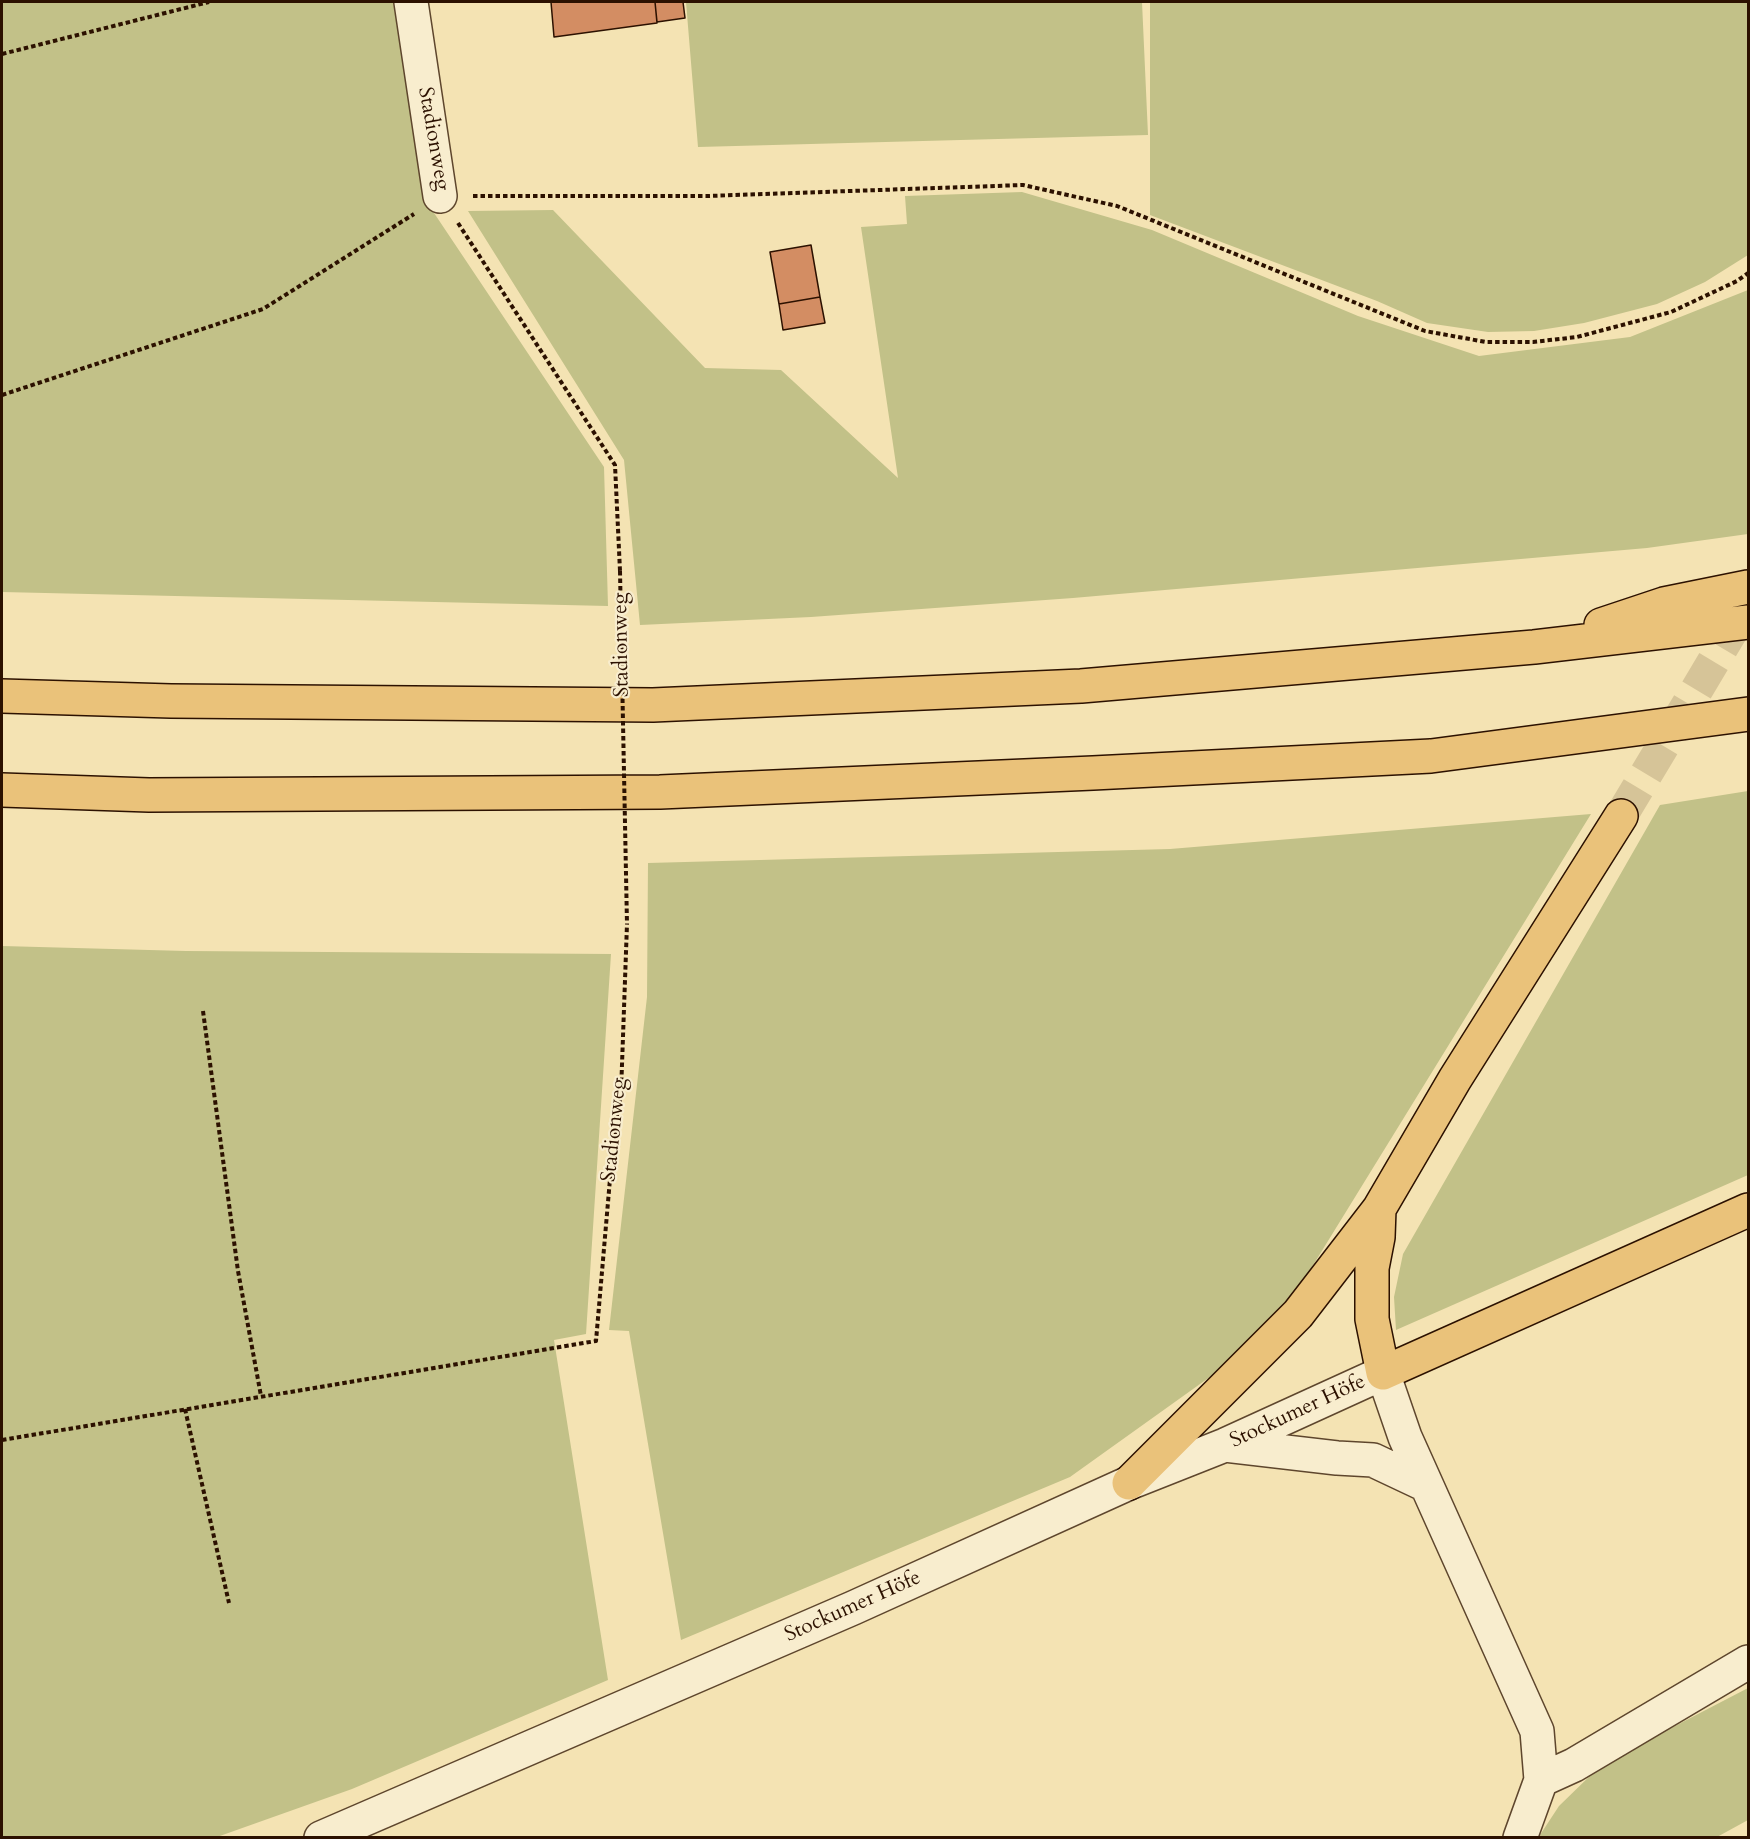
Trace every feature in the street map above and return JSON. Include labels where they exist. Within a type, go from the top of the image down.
[{"type":"main road","points":[[1534,647],[1664,604],[1749,587]]},
{"type":"main road","points":[[2,696],[171,701],[653,705],[1081,686],[1534,647],[1749,621]]},
{"type":"main road","points":[[2,790],[149,795],[695,791],[1431,756],[1749,714]]},
{"type":"main road","points":[[1129,1483],[1298,1314],[1379,1209],[1455,1079],[1621,816]]},
{"type":"main road","points":[[1379,1209],[1378,1237],[1372,1268],[1371,1319],[1383,1373],[1749,1210]]},
{"type":"street","name":"Stadionweg","points":[[411,2],[440,196]]},
{"type":"street","name":"Stockumer Höfe","points":[[321,1838],[853,1608],[1129,1483],[1225,1445],[1383,1373]]},
{"type":"street","points":[[1383,1373],[1405,1437],[1537,1731],[1541,1780],[1520,1838]]},
{"type":"street","points":[[1225,1445],[1373,1460],[1426,1485]]},
{"type":"street","points":[[1541,1780],[1574,1765],[1749,1662]]},
{"type":"path","points":[[2,54],[209,2]]},
{"type":"path","points":[[2,395],[263,309],[440,196],[707,196],[1023,185],[1117,206],[1425,331],[1486,342],[1533,342],[1576,336],[1671,312],[1749,273]]},
{"type":"path","name":"Stadionweg","points":[[261,1396],[596,1341],[610,1179],[621,1093],[627,924],[620,571],[615,465],[440,196]]},
{"type":"path","points":[[2,1440],[261,1396],[238,1271],[203,1011]]},
{"type":"path","points":[[185,1409],[229,1603]]},
{"type":"shaded area","points":[[2,2],[393,2],[426,201],[604,467],[608,606],[2,592]]},
{"type":"shaded area","points":[[686,2],[1142,2],[1148,135],[698,147]]},
{"type":"shaded area","points":[[1150,2],[1748,2],[1748,255],[1705,282],[1657,304],[1584,323],[1534,331],[1488,332],[1427,323],[1377,301],[1150,215]]},
{"type":"shaded area","points":[[1022,192],[1152,230],[1358,316],[1479,356],[1630,337],[1748,290],[1748,534],[1647,548],[1073,598],[811,617],[640,625],[624,460],[468,211],[553,210],[705,368],[781,370],[898,478],[861,227],[907,224],[905,196]]},
{"type":"shaded area","points":[[1748,791],[1748,1175],[1396,1330],[1394,1297],[1403,1254],[1660,805]]},
{"type":"shaded area","points":[[1591,814],[1291,1301],[1214,1374],[1070,1477],[681,1640],[629,1331],[609,1330],[647,997],[648,863],[1170,849]]},
{"type":"shaded area","points":[[2,946],[186,951],[611,954],[586,1334],[554,1340],[608,1680],[352,1789],[217,1837],[2,1837]]},
{"type":"shaded area","points":[[1748,1688],[1748,1820],[1717,1837],[1538,1838],[1559,1806],[1595,1771],[1627,1751]]},
{"type":"building","points":[[551,2],[655,2],[657,23],[554,37]]},
{"type":"building","points":[[655,2],[683,2],[685,18],[657,22]]},
{"type":"building","points":[[811,245],[820,297],[779,304],[770,252]]},
{"type":"building","points":[[820,297],[825,323],[783,330],[779,304]]},
{"type":"tunnel","points":[[1621,816],[1748,604]]}]
